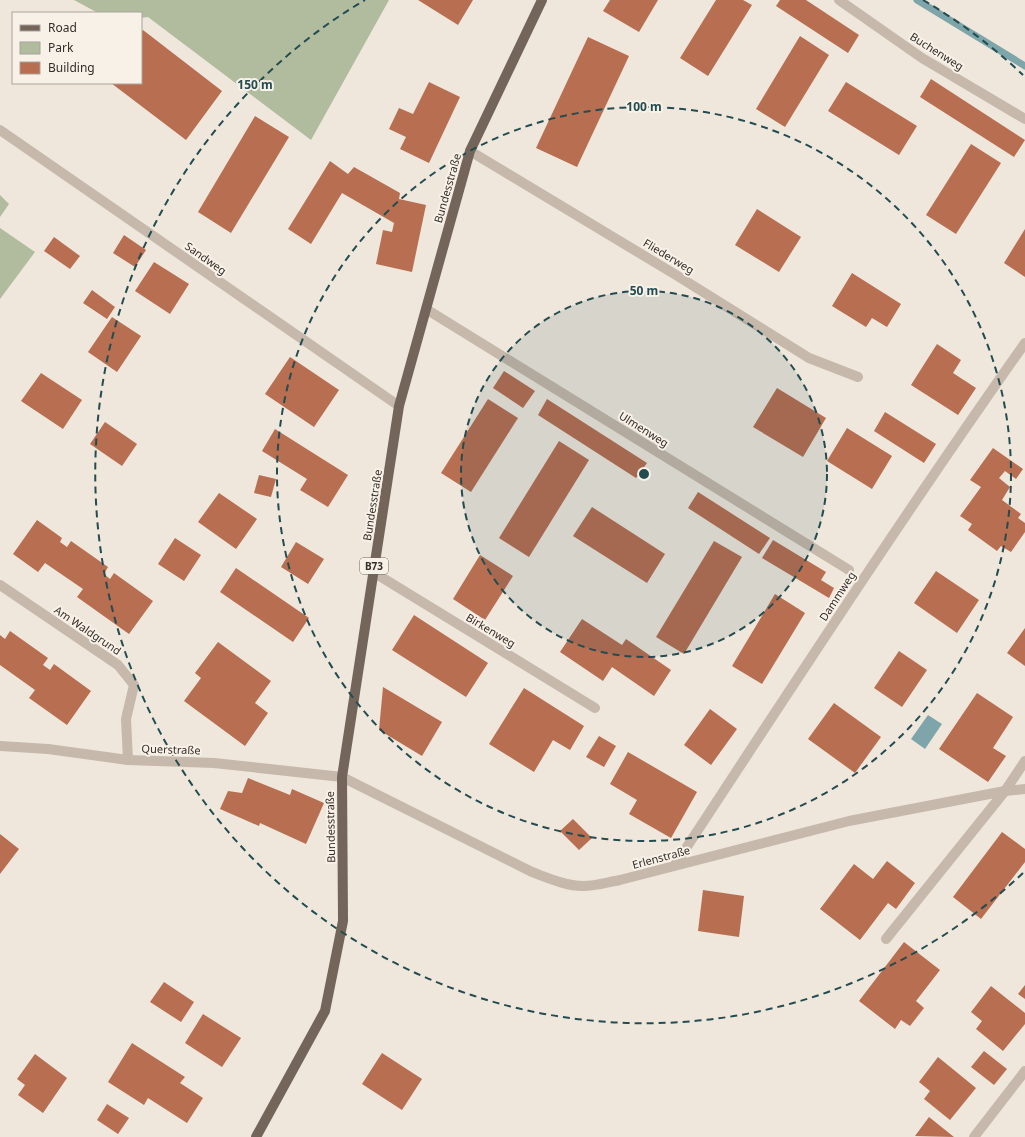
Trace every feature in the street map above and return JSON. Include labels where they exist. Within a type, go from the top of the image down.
[{"type":"main road","name":"Bundesstraße","points":[[256,1137],[326,1011],[343,921],[342,777],[399,406],[470,151],[542,0]]},
{"type":"street","name":"Buchenweg","points":[[838,0],[922,58],[1025,118]]},
{"type":"street","name":"Sandweg","points":[[0,130],[399,406]]},
{"type":"street","name":"Fliederweg","points":[[470,151],[676,275],[809,358],[858,377]]},
{"type":"street","name":"Ulmenweg","points":[[426,309],[849,570]]},
{"type":"street","name":"Dammweg","points":[[675,865],[872,564],[952,445],[1025,343]]},
{"type":"street","name":"Birkenweg","points":[[373,572],[595,708]]},
{"type":"street","name":"Am Waldgrund","points":[[0,586],[118,665],[134,685],[126,719],[128,760]]},
{"type":"street","name":"Querstraße","points":[[0,746],[48,749],[128,760],[214,763],[342,777]]},
{"type":"street","points":[[886,939],[1005,791],[1025,761]]},
{"type":"street","name":"Erlenstraße","points":[[342,777],[532,872],[550,879],[581,886],[592,886],[649,873],[675,865],[849,821],[1005,791],[1025,789]]},
{"type":"street","points":[[974,1137],[1025,1071]]},
{"type":"green space","points":[[74,0],[389,0],[311,140],[148,17],[142,18],[142,12],[96,12]]},
{"type":"green space","points":[[0,195],[9,204],[0,217]]},
{"type":"green space","points":[[0,228],[35,252],[0,299]]},
{"type":"water","points":[[928,715],[942,724],[925,749],[911,739]]},
{"type":"building","points":[[418,0],[473,0],[458,25]]},
{"type":"building","points":[[610,0],[658,0],[639,32],[603,11]]},
{"type":"building","points":[[716,0],[743,0],[752,5],[708,76],[680,58]]},
{"type":"building","points":[[780,0],[806,0],[859,35],[848,53],[776,6]]},
{"type":"building","points":[[143,30],[222,91],[186,140],[112,84],[142,84]]},
{"type":"building","points":[[800,36],[829,55],[785,127],[756,109]]},
{"type":"building","points":[[588,37],[629,56],[577,167],[536,148]]},
{"type":"building","points":[[931,79],[1025,140],[1014,157],[920,97]]},
{"type":"building","points":[[429,82],[460,97],[429,163],[400,149],[406,137],[389,129],[399,108],[413,114]]},
{"type":"building","points":[[846,82],[917,126],[899,155],[828,111]]},
{"type":"building","points":[[255,116],[289,137],[231,233],[198,212]]},
{"type":"building","points":[[971,144],[1001,163],[956,234],[926,215]]},
{"type":"building","points":[[330,161],[348,174],[354,167],[400,193],[399,199],[426,205],[412,272],[376,264],[383,230],[392,232],[394,223],[342,193],[311,244],[288,229]]},
{"type":"building","points":[[757,209],[801,237],[779,272],[735,245]]},
{"type":"building","points":[[1025,229],[1025,277],[1004,263]]},
{"type":"building","points":[[124,235],[146,250],[135,267],[113,253]]},
{"type":"building","points":[[54,237],[80,256],[70,269],[44,251]]},
{"type":"building","points":[[154,262],[189,284],[170,314],[135,291]]},
{"type":"building","points":[[852,273],[901,304],[887,327],[872,318],[866,327],[832,306]]},
{"type":"building","points":[[92,290],[115,307],[107,319],[83,303]]},
{"type":"building","points":[[112,317],[141,336],[117,372],[88,352]]},
{"type":"building","points":[[937,344],[961,360],[953,373],[976,388],[958,415],[911,385]]},
{"type":"building","points":[[290,357],[339,390],[314,427],[265,394]]},
{"type":"building","points":[[504,371],[535,391],[523,408],[493,388]]},
{"type":"building","points":[[41,373],[82,400],[63,429],[21,401]]},
{"type":"building","points":[[777,388],[826,418],[803,457],[753,427]]},
{"type":"building","points":[[488,399],[518,418],[471,492],[441,473]]},
{"type":"building","points":[[547,399],[647,463],[636,478],[538,415]]},
{"type":"building","points":[[885,412],[936,444],[924,463],[874,431]]},
{"type":"building","points":[[105,422],[137,444],[122,466],[90,444]]},
{"type":"building","points":[[847,428],[892,456],[872,489],[827,461]]},
{"type":"building","points":[[275,429],[348,475],[328,507],[300,490],[307,479],[262,451]]},
{"type":"building","points":[[559,441],[589,460],[529,557],[499,538]]},
{"type":"building","points":[[993,448],[1023,469],[1016,479],[1005,471],[999,478],[1010,487],[1002,500],[1021,514],[1018,518],[1025,523],[1025,532],[1011,552],[1001,546],[997,551],[968,530],[972,524],[960,516],[981,487],[970,480]]},
{"type":"building","points":[[259,475],[276,479],[271,497],[254,493]]},
{"type":"building","points":[[698,492],[770,538],[759,554],[688,508]]},
{"type":"building","points":[[219,493],[257,519],[236,549],[198,522]]},
{"type":"building","points":[[592,507],[665,554],[647,583],[573,536]]},
{"type":"building","points":[[37,520],[62,538],[60,542],[67,547],[71,541],[108,567],[104,574],[110,579],[114,573],[153,601],[129,634],[77,597],[83,589],[45,563],[38,572],[13,554]]},
{"type":"building","points":[[175,538],[201,555],[184,581],[158,564]]},
{"type":"building","points":[[773,540],[826,572],[821,580],[834,588],[829,598],[762,558]]},
{"type":"building","points":[[714,541],[742,557],[684,654],[656,637]]},
{"type":"building","points":[[296,542],[324,559],[308,584],[281,567]]},
{"type":"building","points":[[480,555],[513,576],[485,620],[453,599]]},
{"type":"building","points":[[236,568],[309,618],[293,642],[220,592]]},
{"type":"building","points":[[936,571],[979,600],[957,633],[914,603]]},
{"type":"building","points":[[775,594],[805,613],[762,684],[732,666]]},
{"type":"building","points":[[414,615],[488,663],[466,697],[392,650]]},
{"type":"building","points":[[582,619],[622,645],[626,639],[671,670],[654,696],[612,667],[603,681],[560,652]]},
{"type":"building","points":[[1025,628],[1025,666],[1007,653]]},
{"type":"building","points":[[10,631],[48,658],[43,665],[50,670],[54,664],[91,691],[67,725],[29,698],[35,690],[0,665],[0,635],[5,639]]},
{"type":"building","points":[[218,642],[271,681],[255,703],[268,713],[245,746],[184,701],[201,678],[195,673]]},
{"type":"building","points":[[899,651],[927,670],[902,707],[874,688]]},
{"type":"building","points":[[383,687],[442,722],[422,756],[379,730]]},
{"type":"building","points":[[524,688],[584,726],[570,750],[553,740],[534,772],[489,744]]},
{"type":"building","points":[[977,693],[1013,717],[993,748],[1006,756],[988,782],[939,749]]},
{"type":"building","points":[[834,703],[881,737],[855,773],[808,739]]},
{"type":"building","points":[[710,709],[737,729],[711,765],[684,745]]},
{"type":"building","points":[[599,736],[616,746],[604,767],[586,757]]},
{"type":"building","points":[[628,752],[697,792],[671,838],[629,814],[637,800],[610,784]]},
{"type":"building","points":[[248,778],[290,795],[292,789],[324,803],[306,844],[260,823],[259,826],[220,809],[228,791],[242,793]]},
{"type":"building","points":[[573,819],[592,838],[579,850],[560,831]]},
{"type":"building","points":[[1002,832],[1025,849],[1025,862],[981,919],[953,897]]},
{"type":"building","points":[[0,834],[19,849],[0,874]]},
{"type":"building","points":[[887,861],[915,883],[896,909],[888,903],[860,940],[820,909],[854,864],[873,879]]},
{"type":"building","points":[[703,890],[744,896],[739,937],[698,931]]},
{"type":"building","points":[[904,942],[940,970],[916,1001],[924,1008],[910,1026],[901,1020],[895,1029],[859,1001]]},
{"type":"building","points":[[164,982],[194,1002],[181,1022],[150,1002]]},
{"type":"building","points":[[1025,985],[1025,999],[1018,994]]},
{"type":"building","points":[[991,986],[1025,1013],[1025,1024],[1003,1051],[976,1029],[982,1021],[971,1012]]},
{"type":"building","points":[[203,1014],[241,1038],[222,1067],[185,1043]]},
{"type":"building","points":[[132,1043],[185,1077],[180,1083],[203,1098],[187,1123],[148,1098],[144,1105],[108,1082]]},
{"type":"building","points":[[984,1051],[1007,1069],[994,1085],[971,1067]]},
{"type":"building","points":[[382,1053],[422,1079],[402,1110],[362,1084]]},
{"type":"building","points":[[35,1054],[67,1078],[43,1113],[18,1095],[25,1085],[17,1079]]},
{"type":"building","points":[[938,1057],[976,1088],[950,1120],[924,1099],[930,1091],[919,1082]]},
{"type":"building","points":[[107,1104],[129,1118],[118,1134],[97,1120]]},
{"type":"building","points":[[929,1117],[954,1137],[915,1136]]},
{"type":"waterway","points":[[917,0],[1025,66]]}]
